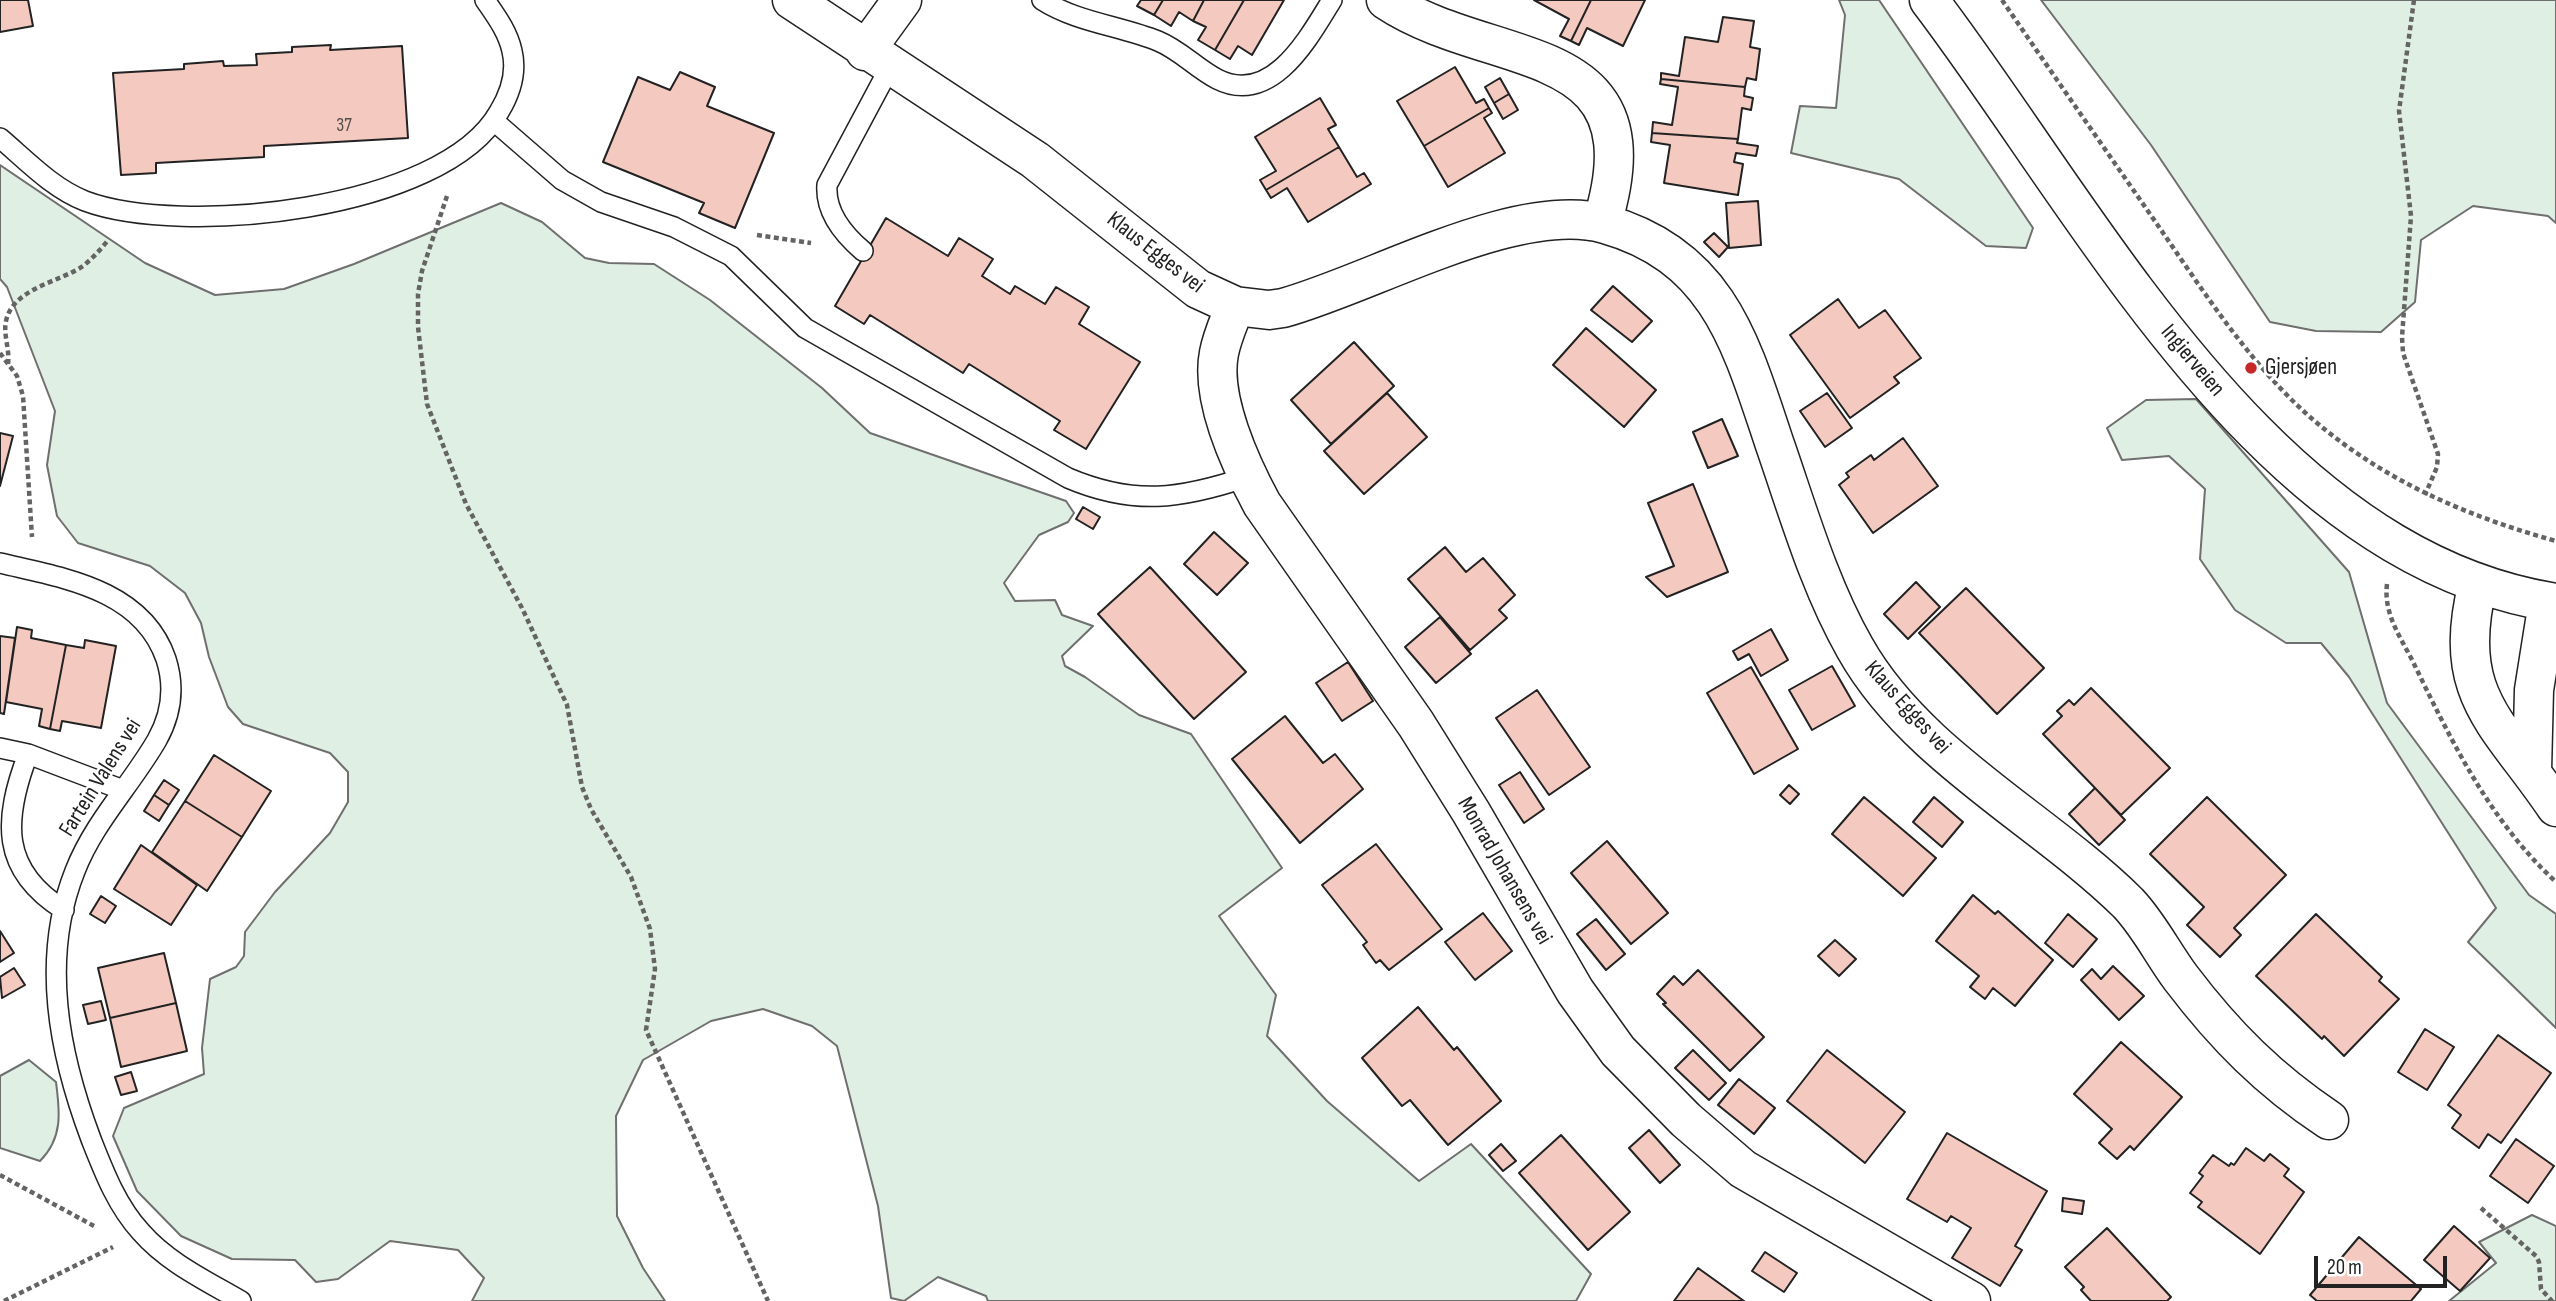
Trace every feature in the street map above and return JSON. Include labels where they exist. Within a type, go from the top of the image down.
[{"type":"street","name":"Klaus Egges vei","points":[[792,0],[877,59],[1035,160],[1190,283],[1235,306],[1269,310],[1303,303],[1505,228],[1560,219],[1602,223],[1641,238],[1679,263],[1710,293],[1724,314],[1748,363],[1831,597],[1855,649],[1884,690],[1931,739],[1973,777],[2076,857],[2132,907],[2179,975],[2242,1050],[2269,1078],[2329,1120]]},
{"type":"street","points":[[877,59],[902,0]]},
{"type":"street","points":[[1386,0],[1434,25],[1568,72],[1589,88],[1607,118],[1615,154],[1612,190],[1602,223]]},
{"type":"street","name":"Ingierveien","points":[[1929,0],[2147,308],[2241,417],[2337,505],[2370,528],[2435,564],[2478,583],[2552,602]]},
{"type":"street","name":"Monrad Johansens vei","points":[[1235,306],[1218,355],[1218,384],[1247,477],[1262,504],[1416,724],[1575,991],[1618,1051],[1686,1120],[1744,1169],[1971,1301]]},
{"type":"street","points":[[2478,583],[2470,617],[2469,650],[2474,683],[2493,721],[2556,807]]},
{"type":"street","points":[[2532,771],[2534,690],[2552,602]]},
{"type":"lane","points":[[0,138],[66,191],[83,200],[124,210],[224,214],[329,204],[398,186],[440,165],[482,135],[506,101],[514,64],[506,31],[485,0]]},
{"type":"lane","points":[[1042,0],[1067,12],[1159,41],[1219,80],[1243,84],[1272,75],[1295,59],[1332,0]]},
{"type":"lane","points":[[863,250],[848,236],[828,206],[827,185],[877,59]]},
{"type":"lane","points":[[494,121],[544,165],[581,192],[715,246],[754,275],[805,328],[1068,478],[1113,494],[1155,498],[1200,492],[1247,477]]},
{"type":"lane","name":"Fartein Valens vei","points":[[0,563],[80,584],[118,600],[144,621],[163,651],[172,687],[166,722],[148,755],[85,848],[64,910],[56,977],[61,1041],[79,1108],[97,1154],[111,1186],[141,1232],[181,1266],[241,1301]]},
{"type":"lane","points":[[0,748],[28,754],[123,790]]},
{"type":"lane","points":[[28,754],[14,792],[9,835],[13,853],[30,887],[64,910]]},
{"type":"path","points":[[2002,0],[2246,347],[2326,431],[2391,476],[2425,495],[2516,530],[2556,541]]},
{"type":"path","points":[[2414,0],[2399,111],[2411,216],[2402,337],[2403,353],[2438,454],[2437,467],[2425,495]]},
{"type":"path","points":[[440,165],[447,201],[422,271],[418,294],[418,327],[427,404],[466,504],[527,619],[567,705],[582,787],[591,809],[631,877],[650,929],[655,969],[646,1030],[768,1301]]},
{"type":"path","points":[[8,364],[10,352],[5,325],[16,304],[39,287],[81,267],[98,253],[116,230],[124,210]]},
{"type":"path","points":[[715,246],[727,237],[740,234],[827,246],[848,236]]},
{"type":"path","points":[[0,353],[17,376],[23,396],[35,571]]},
{"type":"path","points":[[0,1175],[99,1229]]},
{"type":"path","points":[[2481,1208],[2536,1256],[2541,1289],[2552,1301]]},
{"type":"path","points":[[4,1301],[120,1243],[109,1236]]},
{"type":"green space","points":[[1839,0],[1879,0],[2033,228],[2026,248],[1986,246],[1899,179],[1791,153],[1800,106],[1836,108],[1845,15]]},
{"type":"green space","points":[[2041,0],[2556,0],[2556,223],[2548,216],[2473,206],[2421,240],[2415,302],[2381,332],[2316,331],[2270,322],[2151,145]]},
{"type":"green space","points":[[0,165],[145,263],[215,295],[284,289],[354,264],[501,203],[542,222],[585,258],[609,263],[654,264],[710,300],[822,388],[870,433],[1066,501],[1074,513],[1068,522],[1039,535],[1004,583],[1015,601],[1055,600],[1062,615],[1093,626],[1062,656],[1065,666],[1139,715],[1191,734],[1282,868],[1219,916],[1276,995],[1267,1036],[1327,1101],[1419,1181],[1471,1144],[1591,1274],[1576,1301],[988,1301],[986,1296],[938,1277],[904,1301],[891,1298],[878,1206],[837,1046],[812,1026],[763,1009],[711,1021],[643,1060],[616,1116],[617,1216],[643,1268],[665,1301],[472,1301],[484,1278],[458,1250],[390,1241],[338,1279],[316,1282],[295,1260],[232,1259],[181,1236],[137,1191],[113,1136],[124,1108],[204,1074],[202,1048],[210,979],[236,967],[244,956],[245,932],[275,892],[330,833],[348,802],[348,772],[330,753],[243,724],[228,707],[209,657],[201,623],[185,593],[150,566],[78,543],[57,516],[47,465],[55,411],[7,287],[0,279]]},
{"type":"green space","points":[[2196,399],[2349,572],[2387,703],[2529,895],[2556,914],[2556,1028],[2468,942],[2496,908],[2349,677],[2321,643],[2286,643],[2235,610],[2200,559],[2205,489],[2169,456],[2122,460],[2107,428],[2146,400]]},
{"type":"green space","points":[[29,1060],[56,1082],[59,1114],[56,1134],[40,1161],[0,1148],[0,1076]]},
{"type":"green space","points":[[2532,1215],[2556,1226],[2556,1301],[2449,1301],[2496,1263],[2479,1242]]},
{"type":"building","points":[[0,0],[28,0],[33,26],[0,32]]},
{"type":"building","points":[[1141,0],[1163,0],[1154,15],[1137,6]]},
{"type":"building","points":[[1163,0],[1204,0],[1193,21],[1179,12],[1171,26],[1154,15]]},
{"type":"building","points":[[1204,0],[1244,0],[1215,50],[1198,40],[1206,27],[1193,21]]},
{"type":"building","points":[[1244,0],[1284,0],[1252,55],[1238,46],[1230,59],[1215,50]]},
{"type":"building","points":[[1534,0],[1591,0],[1571,41],[1560,36],[1569,19]]},
{"type":"building","points":[[1591,0],[1645,0],[1623,46],[1587,28],[1579,45],[1571,41]]},
{"type":"building","points":[[1723,17],[1754,21],[1750,47],[1760,49],[1756,80],[1747,78],[1745,87],[1661,79],[1661,73],[1679,76],[1685,37],[1718,42]]},
{"type":"building","points":[[331,45],[330,50],[402,46],[408,138],[264,146],[264,157],[156,163],[156,173],[121,175],[113,73],[184,69],[184,64],[223,61],[224,66],[257,65],[256,54],[292,52],[292,47]]},
{"type":"building","points":[[1455,67],[1476,103],[1484,99],[1489,108],[1424,146],[1397,101]]},
{"type":"building","points":[[680,72],[715,87],[707,106],[774,133],[735,228],[699,213],[704,203],[603,162],[638,77],[670,90]]},
{"type":"building","points":[[1500,78],[1509,94],[1494,103],[1485,87]]},
{"type":"building","points":[[1661,79],[1745,87],[1744,96],[1753,98],[1751,110],[1742,108],[1738,139],[1652,133],[1653,122],[1672,125],[1678,87],[1660,84]]},
{"type":"building","points":[[1509,94],[1518,110],[1503,119],[1494,103]]},
{"type":"building","points":[[1320,98],[1336,125],[1328,129],[1339,147],[1266,190],[1260,180],[1276,171],[1255,137]]},
{"type":"building","points":[[1489,108],[1492,113],[1484,118],[1505,153],[1448,187],[1424,146]]},
{"type":"building","points":[[1652,133],[1738,139],[1737,143],[1758,146],[1756,156],[1736,153],[1734,162],[1743,164],[1738,195],[1664,183],[1670,145],[1651,142]]},
{"type":"building","points":[[1339,147],[1357,177],[1364,173],[1371,184],[1308,222],[1287,188],[1271,198],[1266,190]]},
{"type":"building","points":[[1758,201],[1761,245],[1729,248],[1726,203]]},
{"type":"building","points":[[886,218],[948,256],[959,238],[993,259],[982,276],[1010,294],[1015,286],[1045,304],[1056,287],[1089,307],[1079,324],[1140,362],[1086,449],[1054,430],[1060,421],[969,364],[963,373],[870,315],[864,324],[835,306]]},
{"type":"building","points":[[1714,233],[1728,247],[1719,257],[1704,242]]},
{"type":"building","points":[[1613,286],[1652,321],[1632,342],[1591,310]]},
{"type":"building","points":[[1838,299],[1859,328],[1885,310],[1921,358],[1894,377],[1899,383],[1850,418],[1790,335]]},
{"type":"building","points":[[1586,328],[1656,390],[1624,427],[1553,365]]},
{"type":"building","points":[[1354,342],[1394,386],[1331,444],[1291,400]]},
{"type":"building","points":[[1387,393],[1427,437],[1364,494],[1324,451]]},
{"type":"building","points":[[1827,393],[1852,428],[1825,447],[1800,411]]},
{"type":"building","points":[[1722,419],[1738,456],[1708,468],[1693,432]]},
{"type":"building","points":[[0,433],[13,436],[0,486]]},
{"type":"building","points":[[1903,438],[1938,486],[1873,533],[1839,485],[1849,477],[1846,473],[1871,455],[1874,460]]},
{"type":"building","points":[[1693,484],[1728,572],[1667,597],[1646,577],[1674,566],[1648,503]]},
{"type":"building","points":[[1083,507],[1100,517],[1093,529],[1076,519]]},
{"type":"building","points":[[1214,532],[1248,563],[1217,595],[1184,564]]},
{"type":"building","points":[[1445,547],[1466,572],[1483,558],[1515,595],[1499,610],[1507,618],[1470,650],[1408,579]]},
{"type":"building","points":[[1150,567],[1246,672],[1194,719],[1098,614]]},
{"type":"building","points":[[1916,582],[1940,607],[1908,639],[1884,614]]},
{"type":"building","points":[[1966,588],[2044,668],[1997,714],[1919,633]]},
{"type":"building","points":[[1440,617],[1471,654],[1436,683],[1405,647]]},
{"type":"building","points":[[17,627],[32,630],[31,638],[66,645],[50,729],[39,726],[42,709],[6,702]]},
{"type":"building","points":[[1771,629],[1788,660],[1761,676],[1749,654],[1738,660],[1733,651]]},
{"type":"building","points":[[0,636],[15,638],[4,714],[0,713]]},
{"type":"building","points":[[85,640],[116,646],[101,728],[62,721],[60,731],[50,729],[66,645],[84,648]]},
{"type":"building","points":[[1348,662],[1373,701],[1342,721],[1316,683]]},
{"type":"building","points":[[1832,666],[1855,706],[1812,730],[1789,690]]},
{"type":"building","points":[[1751,667],[1798,749],[1754,774],[1707,693]]},
{"type":"building","points":[[2091,688],[2170,768],[2121,815],[2043,734],[2062,716],[2057,711],[2069,700],[2074,705]]},
{"type":"building","points":[[1537,690],[1590,767],[1549,795],[1496,718]]},
{"type":"building","points":[[1285,716],[1323,763],[1335,754],[1363,789],[1300,843],[1232,759]]},
{"type":"building","points":[[214,755],[271,791],[242,837],[185,801]]},
{"type":"building","points":[[1520,772],[1544,809],[1524,823],[1499,785]]},
{"type":"building","points":[[164,780],[179,790],[169,805],[154,795]]},
{"type":"building","points":[[1789,785],[1799,794],[1790,804],[1780,795]]},
{"type":"building","points":[[2095,788],[2125,820],[2099,845],[2069,814]]},
{"type":"building","points":[[154,795],[169,805],[159,821],[144,811]]},
{"type":"building","points":[[1864,797],[1936,858],[1903,896],[1832,834]]},
{"type":"building","points":[[1934,797],[1963,822],[1942,847],[1913,822]]},
{"type":"building","points":[[2207,797],[2286,875],[2234,928],[2241,935],[2220,957],[2187,925],[2204,907],[2150,854]]},
{"type":"building","points":[[185,801],[242,837],[207,891],[152,852]]},
{"type":"building","points":[[1607,841],[1668,913],[1631,944],[1571,873]]},
{"type":"building","points":[[1376,844],[1442,929],[1389,970],[1380,960],[1376,963],[1363,945],[1367,942],[1322,885]]},
{"type":"building","points":[[141,845],[197,885],[171,925],[114,889]]},
{"type":"building","points":[[1973,895],[1995,914],[1998,911],[2053,960],[2015,1006],[1993,988],[1985,999],[1970,987],[1979,976],[1936,941]]},
{"type":"building","points":[[101,896],[116,906],[105,923],[90,914]]},
{"type":"building","points":[[1483,913],[1512,951],[1475,980],[1445,942]]},
{"type":"building","points":[[2068,914],[2097,939],[2073,967],[2045,943]]},
{"type":"building","points":[[2316,914],[2382,977],[2379,981],[2399,999],[2344,1056],[2324,1036],[2322,1039],[2256,976]]},
{"type":"building","points":[[1596,919],[1625,954],[1606,970],[1577,934]]},
{"type":"building","points":[[0,931],[14,953],[0,962]]},
{"type":"building","points":[[1835,940],[1856,959],[1839,976],[1818,956]]},
{"type":"building","points":[[164,953],[176,1003],[110,1018],[98,968]]},
{"type":"building","points":[[2113,966],[2144,996],[2119,1020],[2081,980],[2092,969],[2101,979]]},
{"type":"building","points":[[14,968],[25,985],[2,998],[0,977]]},
{"type":"building","points":[[1698,970],[1764,1037],[1730,1071],[1663,1004],[1666,1003],[1657,994],[1674,976],[1683,985]]},
{"type":"building","points":[[101,1001],[106,1020],[88,1024],[83,1005]]},
{"type":"building","points":[[176,1003],[187,1051],[121,1067],[110,1018]]},
{"type":"building","points":[[1418,1007],[1454,1050],[1457,1047],[1501,1101],[1448,1145],[1410,1100],[1402,1106],[1362,1058]]},
{"type":"building","points":[[2425,1029],[2454,1047],[2427,1090],[2398,1072]]},
{"type":"building","points":[[2498,1035],[2551,1073],[2501,1143],[2488,1134],[2479,1148],[2452,1128],[2461,1115],[2448,1105]]},
{"type":"building","points":[[2121,1042],[2182,1097],[2134,1150],[2130,1146],[2117,1159],[2099,1143],[2112,1129],[2074,1094]]},
{"type":"building","points":[[1693,1050],[1726,1083],[1709,1100],[1675,1068]]},
{"type":"building","points":[[1827,1050],[1905,1112],[1865,1163],[1787,1101]]},
{"type":"building","points":[[131,1072],[137,1091],[121,1095],[115,1077]]},
{"type":"building","points":[[1739,1079],[1775,1108],[1754,1134],[1718,1105]]},
{"type":"building","points":[[1649,1130],[1680,1165],[1660,1183],[1629,1148]]},
{"type":"building","points":[[1947,1133],[2047,1191],[2015,1246],[2022,1250],[2000,1286],[1952,1258],[1971,1228],[1951,1216],[1947,1222],[1907,1199]]},
{"type":"building","points":[[1561,1135],[1630,1212],[1588,1250],[1519,1173]]},
{"type":"building","points":[[2516,1139],[2554,1166],[2528,1203],[2490,1176]]},
{"type":"building","points":[[1501,1144],[1516,1161],[1503,1171],[1489,1155]]},
{"type":"building","points":[[2246,1148],[2264,1161],[2270,1154],[2289,1169],[2284,1176],[2304,1192],[2260,1254],[2198,1207],[2202,1202],[2190,1193],[2203,1176],[2199,1173],[2213,1155],[2229,1166],[2231,1163],[2234,1165]]},
{"type":"building","points":[[2063,1198],[2084,1201],[2082,1214],[2062,1211]]},
{"type":"building","points":[[2454,1226],[2490,1258],[2460,1291],[2424,1260]]},
{"type":"building","points":[[2107,1228],[2171,1297],[2167,1301],[2091,1301],[2081,1290],[2084,1287],[2065,1267]]},
{"type":"building","points":[[2359,1237],[2421,1289],[2411,1301],[2317,1301],[2310,1295]]},
{"type":"building","points":[[1765,1252],[1797,1273],[1784,1292],[1752,1271]]},
{"type":"building","points":[[1698,1268],[1744,1301],[1674,1301]]},
{"type":"place","name":"Gjersjøen","points":[[2251,368]]}]
